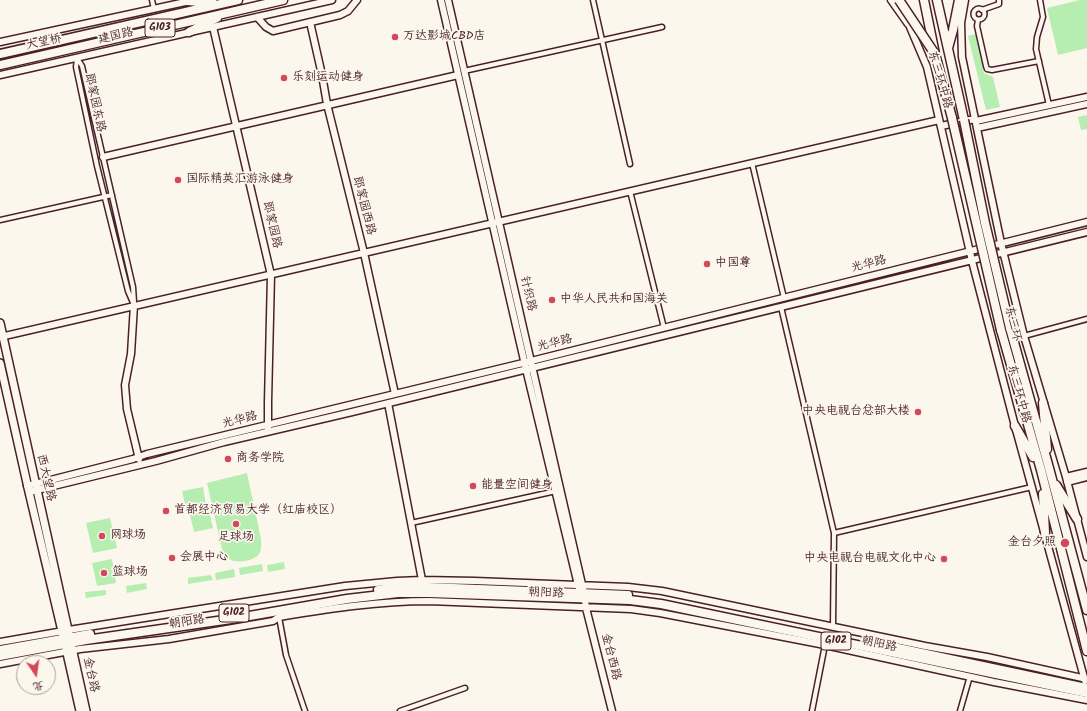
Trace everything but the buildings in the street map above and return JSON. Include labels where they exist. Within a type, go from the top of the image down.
[{"type":"highway","name":"建国路","points":[[90,33],[238,0]]},
{"type":"highway","name":"建国路","points":[[93,44],[283,0]]},
{"type":"highway","points":[[898,0],[936,54]]},
{"type":"highway","name":"东三环","points":[[924,0],[1000,330],[1041,470],[1047,478],[1087,610]]},
{"type":"highway","name":"东三环","points":[[937,0],[985,223],[1010,328],[1049,468],[1047,478],[1087,650]]},
{"type":"highway","points":[[948,48],[959,0]]},
{"type":"highway","points":[[190,1],[221,4]]},
{"type":"highway","points":[[189,32],[228,12]]},
{"type":"highway","name":"大望桥","points":[[0,54],[90,33]]},
{"type":"highway","name":"大望桥","points":[[0,65],[93,44]]},
{"type":"highway","points":[[1043,403],[1049,468]]},
{"type":"highway","points":[[1015,426],[1041,470]]},
{"type":"highway","points":[[1047,478],[1077,519]]},
{"type":"highway","points":[[1044,533],[1047,478]]},
{"type":"highway","name":"朝阳路","points":[[0,650],[428,586],[629,595],[661,599],[1086,686]]},
{"type":"highway","name":"朝阳路","points":[[0,656],[68,641]]},
{"type":"main road","name":"西大望路","points":[[0,323],[1,336],[36,487],[68,641]]},
{"type":"main road","name":"西大望路","points":[[0,362],[28,489],[68,641]]},
{"type":"main road","name":"金台路","points":[[68,641],[80,711]]},
{"type":"main road","name":"金台路","points":[[68,641],[86,711]]},
{"type":"street","points":[[152,0],[154,8]]},
{"type":"street","name":"建国路","points":[[0,75],[332,0]]},
{"type":"street","points":[[257,17],[266,27],[273,31],[340,15],[348,11],[357,0]]},
{"type":"street","name":"针织路","points":[[441,0],[458,75],[496,222]]},
{"type":"street","name":"针织路","points":[[448,0],[496,222],[582,594]]},
{"type":"street","points":[[593,0],[630,164]]},
{"type":"street","points":[[891,0],[910,27]]},
{"type":"street","name":"东三环中路","points":[[904,0],[910,27],[927,67],[972,261],[1015,426],[1086,686]]},
{"type":"street","name":"东三环中路","points":[[965,0],[961,23],[962,57],[1001,243],[1024,336],[1067,480],[1087,557]]},
{"type":"street","points":[[999,0],[999,4],[982,10],[977,9],[974,13],[975,18],[978,20],[977,26],[987,69],[992,70],[1038,61]]},
{"type":"street","points":[[1040,0],[1043,17],[1037,37],[1036,49],[1049,105]]},
{"type":"street","name":"建国路","points":[[0,42],[190,1]]},
{"type":"street","points":[[978,20],[984,17],[982,10]]},
{"type":"street","name":"郎家园西路","points":[[310,22],[327,104],[364,253],[395,394]]},
{"type":"street","name":"郎家园路","points":[[213,27],[271,275],[268,428]]},
{"type":"street","points":[[464,70],[662,27]]},
{"type":"street","name":"郎家园东路","points":[[77,58],[82,66],[133,287],[134,306],[131,354],[125,385],[127,409],[141,465]]},
{"type":"street","name":"郎家园东路","points":[[77,58],[76,67],[105,197],[128,291],[134,306]]},
{"type":"street","points":[[103,157],[327,104],[458,75]]},
{"type":"street","points":[[1,336],[752,163],[940,123],[976,120],[1087,97]]},
{"type":"street","points":[[977,128],[1087,104]]},
{"type":"street","points":[[752,163],[784,298]]},
{"type":"street","points":[[630,191],[664,328]]},
{"type":"street","points":[[0,220],[112,195]]},
{"type":"street","name":"光华路","points":[[36,487],[139,457],[388,403],[664,328],[1087,222]]},
{"type":"street","name":"光华路","points":[[28,489],[141,465],[268,428],[395,394],[781,307],[1087,232]]},
{"type":"street","points":[[781,307],[834,533],[833,626]]},
{"type":"street","points":[[1024,336],[1087,318]]},
{"type":"street","points":[[388,403],[422,580]]},
{"type":"street","points":[[1067,480],[1087,472]]},
{"type":"street","points":[[1067,480],[1087,477]]},
{"type":"street","points":[[834,533],[1032,487]]},
{"type":"street","points":[[411,523],[558,491]]},
{"type":"street","name":"朝阳路","points":[[0,642],[169,639],[273,621],[279,617],[348,606],[398,591],[422,580],[582,594],[631,609],[660,613],[824,645],[1087,700]]},
{"type":"street","name":"朝阳路","points":[[398,591],[582,594],[628,587],[662,591],[925,646],[987,657],[1086,686]]},
{"type":"street","name":"金台西路","points":[[582,594],[612,711]]},
{"type":"street","points":[[279,617],[286,655],[305,711]]},
{"type":"street","name":"朝阳路","points":[[0,664],[68,641]]},
{"type":"street","points":[[812,711],[824,645]]},
{"type":"street","points":[[960,711],[970,676]]},
{"type":"street","points":[[400,711],[465,688]]},
{"type":"green space","points":[[1080,0],[1087,0],[1087,48],[1058,55],[1047,8]]},
{"type":"green space","points":[[976,34],[984,73],[993,77],[1000,107],[986,110],[968,36]]},
{"type":"green space","points":[[1087,115],[1087,129],[1081,130],[1078,117]]},
{"type":"green space","points":[[247,473],[261,539],[261,549],[257,556],[249,560],[232,561],[225,555],[222,549],[207,483]]},
{"type":"green space","points":[[203,487],[206,505],[186,509],[182,491]]},
{"type":"green space","points":[[209,511],[213,528],[194,532],[190,515]]},
{"type":"green space","name":"网球场","points":[[110,518],[117,548],[93,553],[86,523]]},
{"type":"green space","name":"篮球场","points":[[112,559],[116,583],[97,586],[92,563]]},
{"type":"green space","points":[[284,562],[285,569],[268,572],[267,565]]},
{"type":"green space","points":[[262,564],[263,571],[240,575],[239,568]]},
{"type":"green space","points":[[234,569],[235,577],[216,580],[215,573]]},
{"type":"green space","points":[[211,575],[213,580],[188,584],[188,578]]},
{"type":"green space","points":[[146,583],[147,589],[127,593],[126,586]]},
{"type":"green space","points":[[106,590],[106,595],[86,598],[85,592]]},
{"type":"place","name":"万达影城CBD店","points":[[395,37]]},
{"type":"place","name":"乐刻运动健身","points":[[284,78]]},
{"type":"place","name":"国际精英汇游泳健身","points":[[178,180]]},
{"type":"place","name":"中国尊","points":[[707,264]]},
{"type":"place","name":"中华人民共和国海关","points":[[552,300]]},
{"type":"place","name":"中央电视台总部大楼","points":[[918,412]]},
{"type":"place","name":"商务学院","points":[[228,459]]},
{"type":"place","name":"能量空间健身","points":[[473,486]]},
{"type":"place","name":"首都经济贸易大学（红庙校区）","points":[[166,511]]},
{"type":"place","name":"足球场","points":[[236,524]]},
{"type":"place","name":"网球场","points":[[102,536]]},
{"type":"place","name":"金台夕照","points":[[1065,543]]},
{"type":"place","name":"会展中心","points":[[172,558]]},
{"type":"place","name":"中央电视台电视文化中心","points":[[944,559]]},
{"type":"place","name":"篮球场","points":[[104,573]]}]
